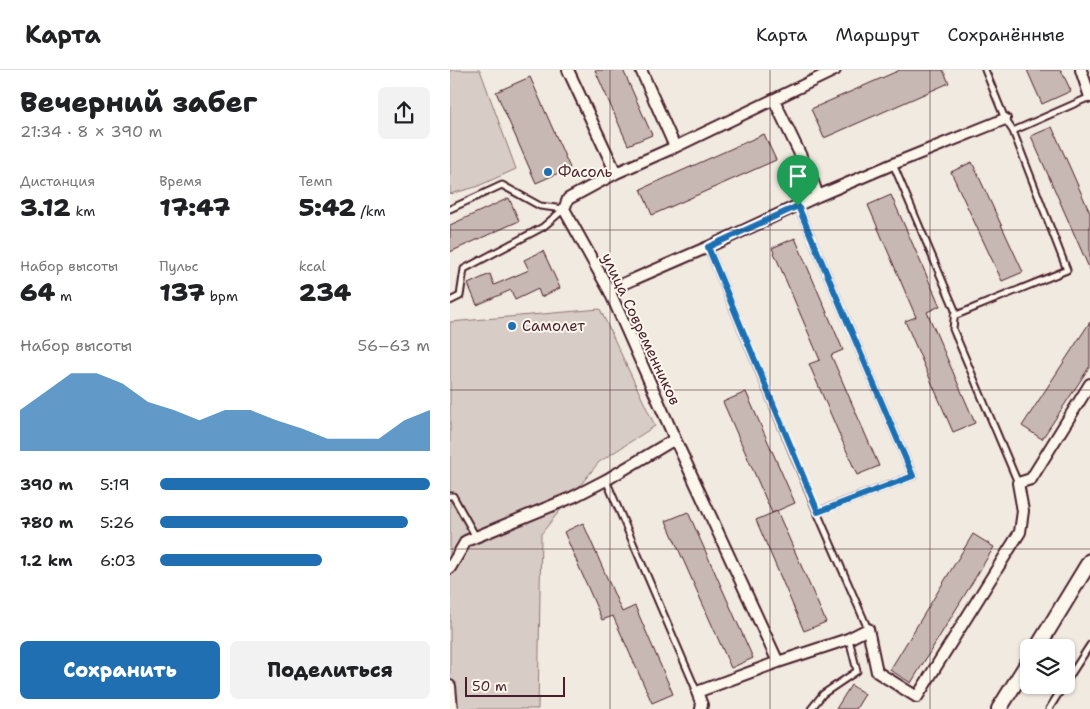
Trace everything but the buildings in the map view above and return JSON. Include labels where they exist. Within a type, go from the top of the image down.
[{"type":"street","points":[[568,70],[616,173]]},
{"type":"street","points":[[641,70],[675,147]]},
{"type":"street","points":[[564,209],[568,199],[616,173],[675,147],[835,70]]},
{"type":"street","points":[[1081,70],[1090,97]]},
{"type":"street","points":[[774,100],[812,179],[818,196]]},
{"type":"street","points":[[609,290],[818,196],[1005,119]]},
{"type":"street","name":"улица Современников","points":[[564,209],[609,290],[675,439],[778,662]]},
{"type":"street","points":[[701,709],[702,705],[697,692],[848,639],[868,629],[877,672],[917,697],[1020,532],[1022,511],[1018,483],[1031,479],[1090,384]]},
{"type":"street","points":[[450,568],[466,541],[573,497],[606,480],[675,439]]},
{"type":"street","points":[[1042,639],[1090,561]]},
{"type":"street","points":[[999,709],[1020,675]]},
{"type":"street","points":[[450,686],[452,709]]},
{"type":"lane","points":[[954,316],[1067,270],[1012,131],[1005,119],[985,70]]},
{"type":"lane","points":[[1012,131],[1090,97]]},
{"type":"lane","points":[[893,164],[955,310],[953,329],[1018,483]]},
{"type":"lane","points":[[450,209],[502,185],[540,206],[564,209]]},
{"type":"lane","points":[[798,206],[913,476],[818,512]]},
{"type":"lane","points":[[450,301],[460,296],[464,269],[543,227],[564,209]]},
{"type":"lane","points":[[708,247],[868,629]]},
{"type":"lane","points":[[606,480],[697,692]]},
{"type":"lane","points":[[450,496],[452,496],[476,538]]},
{"type":"lane","points":[[811,709],[824,694],[858,671],[848,639]]},
{"type":"lane","points":[[1075,668],[1090,645]]},
{"type":"lane","points":[[1049,709],[1058,694]]},
{"type":"shaded area","points":[[450,70],[480,70],[516,169],[476,187],[450,194]]},
{"type":"shaded area","points":[[600,309],[655,426],[599,462],[541,534],[538,709],[450,709],[450,322]]},
{"type":"place","name":"Фасоль","points":[[548,172]]},
{"type":"place","name":"Самолет","points":[[512,326]]},
{"type":"route","points":[[798,206],[913,476],[818,512],[708,247],[798,206]]}]
